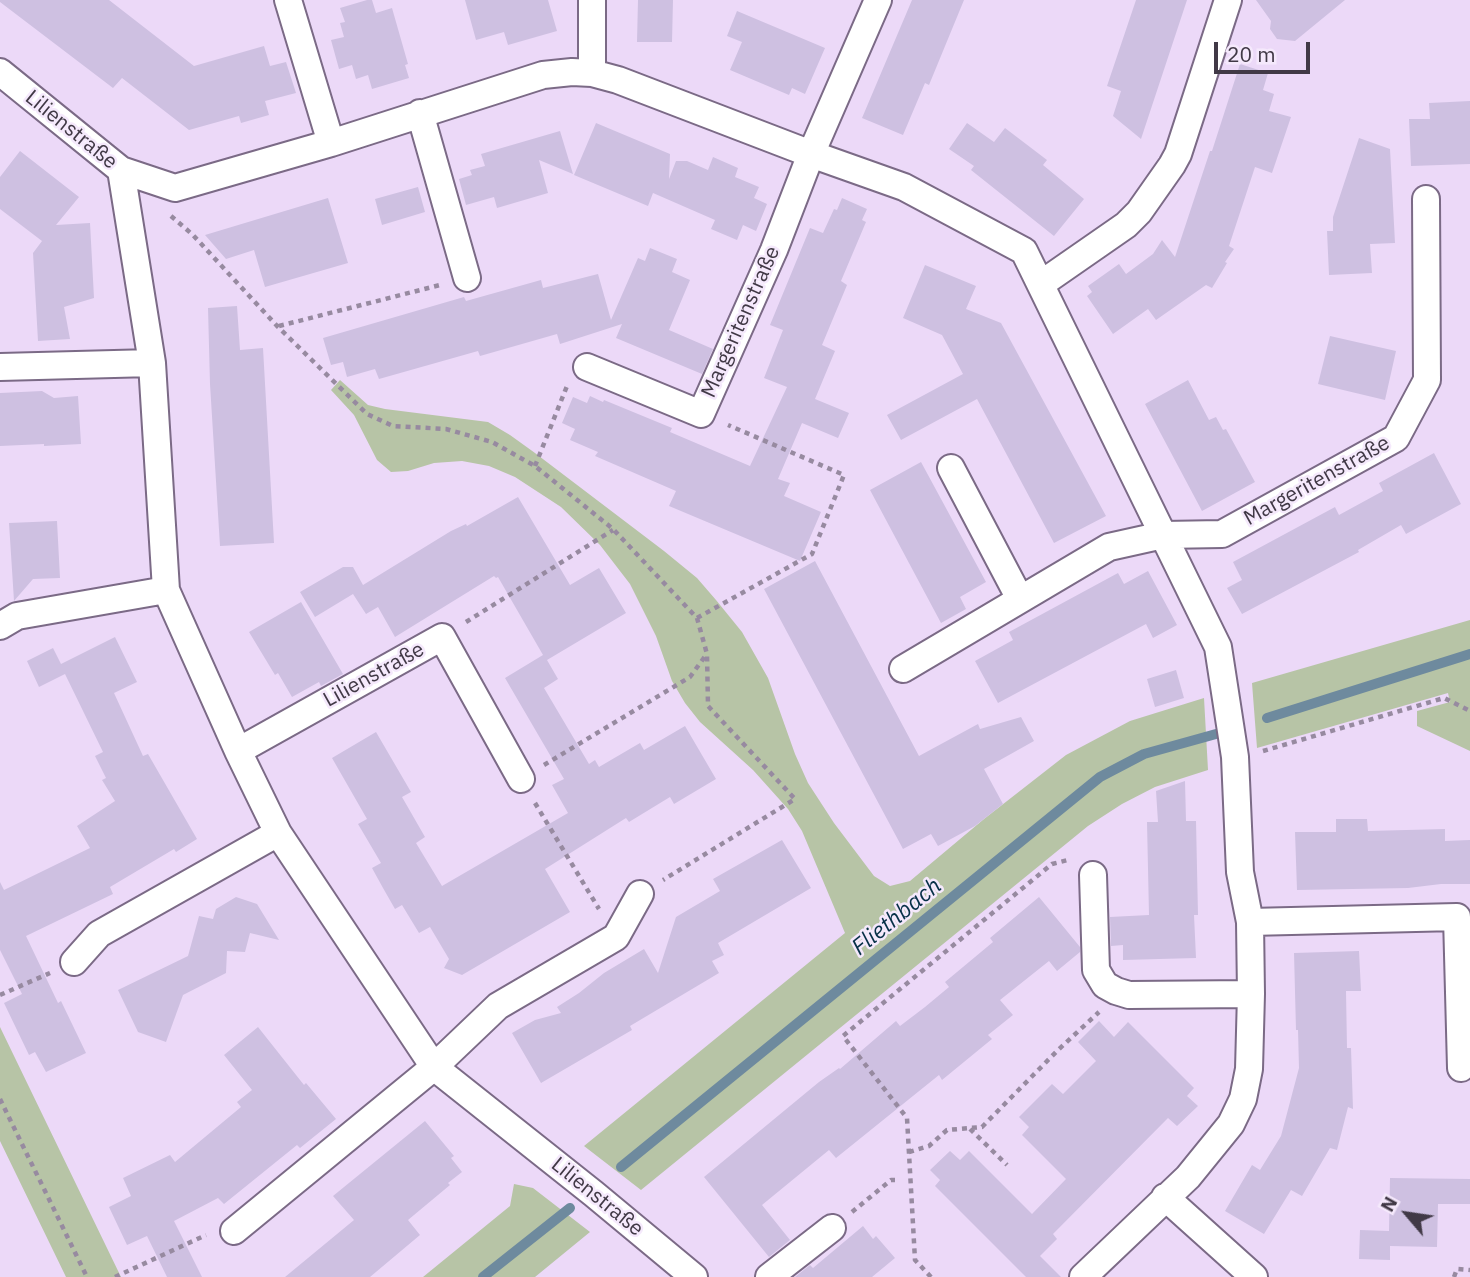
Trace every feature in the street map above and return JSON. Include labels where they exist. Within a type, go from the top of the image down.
[{"type":"street","points":[[288,0],[331,143]]},
{"type":"street","points":[[592,0],[593,73]]},
{"type":"street","name":"Margeritenstraße","points":[[587,367],[701,414],[774,250],[811,154],[878,0]]},
{"type":"street","points":[[1041,285],[1126,225],[1139,212],[1172,165],[1178,154],[1228,0]]},
{"type":"street","name":"Lilienstraße","points":[[0,72],[121,170],[152,363],[166,590],[237,751],[278,833],[434,1067],[694,1277]]},
{"type":"street","points":[[121,170],[175,188],[331,143],[543,75],[593,73],[904,187],[1024,251],[1218,647],[1235,757],[1240,872],[1250,922],[1249,1069],[1243,1099],[1231,1124],[1188,1177],[1083,1277]]},
{"type":"street","points":[[421,113],[467,278]]},
{"type":"street","name":"Margeritenstraße","points":[[903,669],[1110,547],[1163,535],[1222,534],[1396,438],[1427,380],[1426,199]]},
{"type":"street","points":[[0,367],[152,363]]},
{"type":"street","points":[[951,468],[1020,599]]},
{"type":"street","points":[[0,626],[17,616],[166,590]]},
{"type":"street","name":"Lilienstraße","points":[[237,751],[442,637],[521,779]]},
{"type":"street","points":[[74,962],[99,934],[278,833]]},
{"type":"street","points":[[1093,875],[1096,971],[1105,985],[1129,995],[1251,994]]},
{"type":"street","points":[[234,1231],[434,1067],[498,1006],[615,937],[640,894]]},
{"type":"street","points":[[1250,922],[1457,917],[1461,1068]]},
{"type":"street","points":[[1166,1198],[1254,1277]]},
{"type":"street","points":[[769,1277],[832,1227]]},
{"type":"path","points":[[162,208],[193,235],[278,327],[367,414],[393,426],[446,429],[492,442],[535,466],[613,529],[697,618],[707,654],[708,706],[795,799],[640,894]]},
{"type":"path","points":[[278,327],[467,278]]},
{"type":"path","points":[[535,466],[573,372],[587,367]]},
{"type":"path","points":[[697,618],[812,554],[844,475],[701,414]]},
{"type":"path","points":[[442,637],[613,529]]},
{"type":"path","points":[[615,937],[521,779],[690,677],[707,654]]},
{"type":"path","points":[[1235,757],[1444,698],[1470,711]]},
{"type":"path","points":[[931,1277],[915,1260],[907,1118],[843,1037],[1052,864],[1077,858],[1093,875]]},
{"type":"path","points":[[0,995],[74,962]]},
{"type":"path","points":[[909,1152],[929,1146],[947,1130],[982,1127],[1102,1009],[1116,991]]},
{"type":"path","points":[[0,1099],[88,1277]]},
{"type":"path","points":[[969,1128],[1007,1165]]},
{"type":"path","points":[[832,1227],[891,1180],[895,1180]]},
{"type":"path","points":[[115,1277],[208,1234],[234,1231]]},
{"type":"path","points":[[1454,1277],[1457,1269],[1470,1270]]},
{"type":"green space","points":[[340,380],[368,405],[488,422],[535,453],[697,578],[742,632],[768,678],[808,783],[874,876],[890,886],[910,881],[1066,755],[1130,721],[1204,698],[1208,770],[1155,787],[1088,826],[641,1190],[584,1146],[845,933],[802,831],[788,809],[753,770],[700,722],[685,703],[672,681],[656,636],[630,584],[600,545],[561,507],[515,477],[489,466],[462,461],[434,463],[408,471],[391,472],[377,460],[354,415],[331,390]]},
{"type":"green space","points":[[1470,620],[1470,751],[1417,726],[1417,711],[1450,702],[1448,693],[1257,748],[1252,683]]},
{"type":"green space","points":[[0,1027],[121,1277],[66,1277],[0,1141]]},
{"type":"green space","points":[[514,1184],[533,1188],[590,1232],[535,1277],[423,1277],[510,1206]]},
{"type":"building","points":[[0,0],[109,0],[194,66],[264,46],[270,66],[286,62],[296,93],[265,101],[269,115],[241,123],[239,116],[189,130],[122,78],[113,88]]},
{"type":"building","points":[[372,0],[376,13],[392,8],[408,64],[405,65],[409,78],[372,89],[368,75],[356,79],[352,65],[339,69],[331,40],[344,37],[340,23],[345,22],[340,8]]},
{"type":"building","points":[[465,0],[548,0],[557,31],[508,45],[504,32],[476,40]]},
{"type":"building","points":[[638,0],[673,0],[672,42],[637,42]]},
{"type":"building","points":[[912,0],[964,0],[929,85],[925,83],[903,135],[862,118]]},
{"type":"building","points":[[1136,0],[1187,0],[1141,139],[1113,116],[1121,91],[1107,86]]},
{"type":"building","points":[[1256,0],[1345,0],[1295,41],[1277,39],[1270,29],[1271,21]]},
{"type":"building","points":[[737,11],[825,48],[805,94],[792,88],[789,95],[730,70],[742,42],[727,36]]},
{"type":"building","points":[[1240,64],[1268,73],[1263,90],[1274,94],[1269,111],[1291,117],[1272,173],[1255,167],[1229,246],[1234,249],[1212,288],[1206,285],[1156,320],[1148,309],[1113,334],[1087,296],[1092,292],[1088,286],[1119,264],[1126,274],[1153,254],[1162,240],[1175,257]]},
{"type":"building","points":[[1470,101],[1470,164],[1411,166],[1409,119],[1430,119],[1429,103]]},
{"type":"building","points":[[596,123],[670,154],[669,179],[676,161],[687,161],[708,170],[713,157],[738,168],[735,177],[759,187],[754,198],[767,204],[756,231],[743,225],[737,240],[711,229],[715,220],[653,193],[648,206],[574,175]]},
{"type":"building","points":[[967,123],[994,142],[1005,128],[1047,160],[1043,165],[1084,199],[1054,236],[971,170],[974,166],[949,149]]},
{"type":"building","points":[[560,131],[573,174],[539,160],[548,193],[497,208],[494,197],[466,205],[459,179],[472,175],[470,170],[485,166],[481,154]]},
{"type":"building","points":[[1359,138],[1390,149],[1395,243],[1370,244],[1372,273],[1329,275],[1327,231],[1333,231],[1333,217]]},
{"type":"building","points":[[20,151],[79,197],[56,225],[90,223],[94,298],[64,307],[70,339],[38,341],[33,253],[42,241],[0,209],[0,177]]},
{"type":"building","points":[[418,187],[425,212],[382,225],[375,199]]},
{"type":"building","points":[[328,198],[348,263],[265,287],[254,250],[226,259],[205,235]]},
{"type":"building","points":[[842,198],[867,209],[862,220],[866,222],[841,281],[847,285],[822,345],[835,351],[815,399],[849,413],[838,438],[802,423],[778,479],[790,483],[784,496],[821,512],[800,561],[669,506],[676,491],[595,456],[598,452],[570,440],[575,429],[562,423],[573,397],[587,403],[590,396],[672,428],[670,432],[750,466],[787,387],[764,378],[783,330],[770,325],[810,228],[823,233]]},
{"type":"building","points":[[650,248],[677,259],[672,272],[690,280],[669,330],[713,349],[702,374],[616,338],[622,324],[560,344],[557,334],[480,356],[478,351],[379,379],[375,369],[347,377],[343,362],[331,365],[323,338],[464,297],[466,301],[541,280],[543,288],[598,274],[611,320],[638,258],[645,261]]},
{"type":"building","points":[[925,265],[976,286],[966,309],[1001,323],[1106,516],[1054,543],[977,399],[901,440],[887,415],[963,374],[942,335],[903,318]]},
{"type":"building","points":[[237,306],[240,350],[263,348],[274,543],[220,546],[208,308]]},
{"type":"building","points":[[1330,336],[1396,351],[1385,400],[1318,384]]},
{"type":"building","points":[[1188,380],[1209,420],[1216,417],[1223,430],[1226,429],[1255,482],[1202,511],[1145,404]]},
{"type":"building","points":[[42,391],[54,398],[78,396],[81,444],[0,446],[0,393]]},
{"type":"building","points":[[1434,453],[1461,504],[1406,534],[1401,525],[1358,550],[1359,552],[1242,614],[1227,588],[1242,580],[1233,562],[1335,507],[1339,515],[1383,491],[1379,483]]},
{"type":"building","points":[[921,462],[986,582],[960,597],[966,609],[941,623],[870,490]]},
{"type":"building","points":[[518,497],[570,585],[599,568],[626,613],[547,660],[558,679],[544,688],[589,764],[595,760],[599,767],[640,743],[644,750],[685,726],[716,779],[674,804],[670,797],[629,822],[626,818],[545,869],[570,912],[462,975],[444,968],[449,959],[430,927],[419,933],[402,905],[395,909],[372,868],[381,863],[358,824],[367,819],[332,758],[376,732],[411,792],[402,797],[425,837],[416,843],[442,886],[568,813],[552,785],[564,779],[505,678],[543,655],[498,577],[494,576],[395,637],[378,607],[366,614],[353,594],[315,617],[300,592],[343,567],[353,567],[363,585],[451,531],[466,524],[467,526]]},
{"type":"building","points":[[57,521],[60,578],[33,579],[14,601],[9,523]]},
{"type":"building","points":[[815,561],[919,756],[978,724],[980,729],[1021,717],[1034,741],[984,769],[1003,804],[975,826],[938,846],[931,834],[903,849],[764,589]]},
{"type":"building","points":[[1148,571],[1177,625],[1153,638],[1146,624],[998,703],[975,661],[1013,640],[1009,632],[1118,573],[1124,584]]},
{"type":"building","points":[[301,602],[343,674],[321,686],[319,682],[292,697],[249,632]]},
{"type":"building","points":[[115,637],[137,682],[114,693],[143,756],[148,754],[197,839],[176,852],[174,849],[110,887],[113,894],[26,936],[86,1053],[46,1072],[35,1052],[29,1055],[4,1003],[22,994],[0,950],[0,882],[4,890],[90,848],[77,826],[115,801],[102,780],[106,778],[95,756],[103,752],[65,674],[39,687],[27,661],[53,648],[61,664]]},
{"type":"building","points":[[1176,670],[1184,698],[1155,707],[1147,679]]},
{"type":"building","points":[[1185,781],[1186,821],[1196,821],[1196,958],[1123,960],[1123,945],[1111,946],[1110,917],[1149,915],[1147,822],[1158,822],[1156,791]]},
{"type":"building","points":[[1336,819],[1367,819],[1368,831],[1445,829],[1445,841],[1470,840],[1470,884],[1297,890],[1295,832],[1336,832]]},
{"type":"building","points":[[782,840],[811,888],[718,943],[724,955],[712,961],[719,973],[630,1026],[632,1030],[541,1083],[512,1033],[535,1020],[561,1013],[557,1007],[604,973],[644,949],[658,973],[676,917],[720,891],[713,879]]},
{"type":"building","points":[[236,897],[257,904],[279,940],[250,933],[245,952],[227,951],[226,973],[183,995],[166,1042],[138,1032],[118,990],[188,956],[199,916],[213,919],[216,909]]},
{"type":"building","points":[[1039,897],[1080,947],[1080,952],[1057,971],[1049,961],[1000,1000],[1013,1015],[988,1035],[992,1039],[942,1080],[939,1075],[836,1158],[829,1150],[762,1205],[790,1240],[769,1257],[704,1177],[896,1021],[900,1026],[949,987],[945,982],[993,942],[990,938]]},
{"type":"building","points":[[1359,951],[1361,991],[1346,991],[1347,1048],[1351,1048],[1353,1109],[1348,1107],[1337,1150],[1330,1148],[1302,1196],[1291,1190],[1264,1234],[1225,1211],[1252,1165],[1260,1170],[1281,1136],[1299,1068],[1294,953]]},
{"type":"building","points":[[1099,1021],[1114,1037],[1128,1022],[1194,1088],[1187,1096],[1198,1106],[1177,1126],[1168,1118],[1053,1234],[1057,1239],[1040,1256],[1061,1277],[1026,1277],[935,1186],[940,1180],[930,1170],[950,1151],[960,1160],[969,1151],[1032,1214],[1066,1179],[1022,1135],[1029,1127],[1019,1117],[1052,1084],[1063,1094],[1096,1061],[1078,1042]]},
{"type":"building","points":[[258,1027],[304,1085],[306,1083],[336,1119],[300,1148],[297,1145],[224,1204],[218,1198],[174,1221],[202,1277],[167,1277],[147,1236],[127,1245],[109,1207],[131,1196],[123,1178],[170,1155],[175,1162],[241,1107],[237,1102],[252,1090],[224,1055]]},
{"type":"building","points":[[425,1121],[454,1156],[451,1158],[462,1172],[408,1220],[420,1235],[370,1277],[285,1277],[354,1220],[333,1196]]},
{"type":"building","points":[[1390,1178],[1470,1179],[1470,1204],[1438,1204],[1437,1247],[1390,1246],[1390,1260],[1359,1259],[1360,1230],[1389,1231]]},
{"type":"building","points":[[863,1226],[873,1239],[876,1236],[895,1258],[872,1277],[795,1277],[810,1265],[813,1268]]},
{"type":"waterway","name":"Fliethbach","points":[[1267,718],[1470,654]]},
{"type":"waterway","name":"Fliethbach","points":[[621,1167],[1100,777],[1144,754],[1216,734]]},
{"type":"waterway","name":"Fliethbach","points":[[483,1277],[570,1208]]}]
